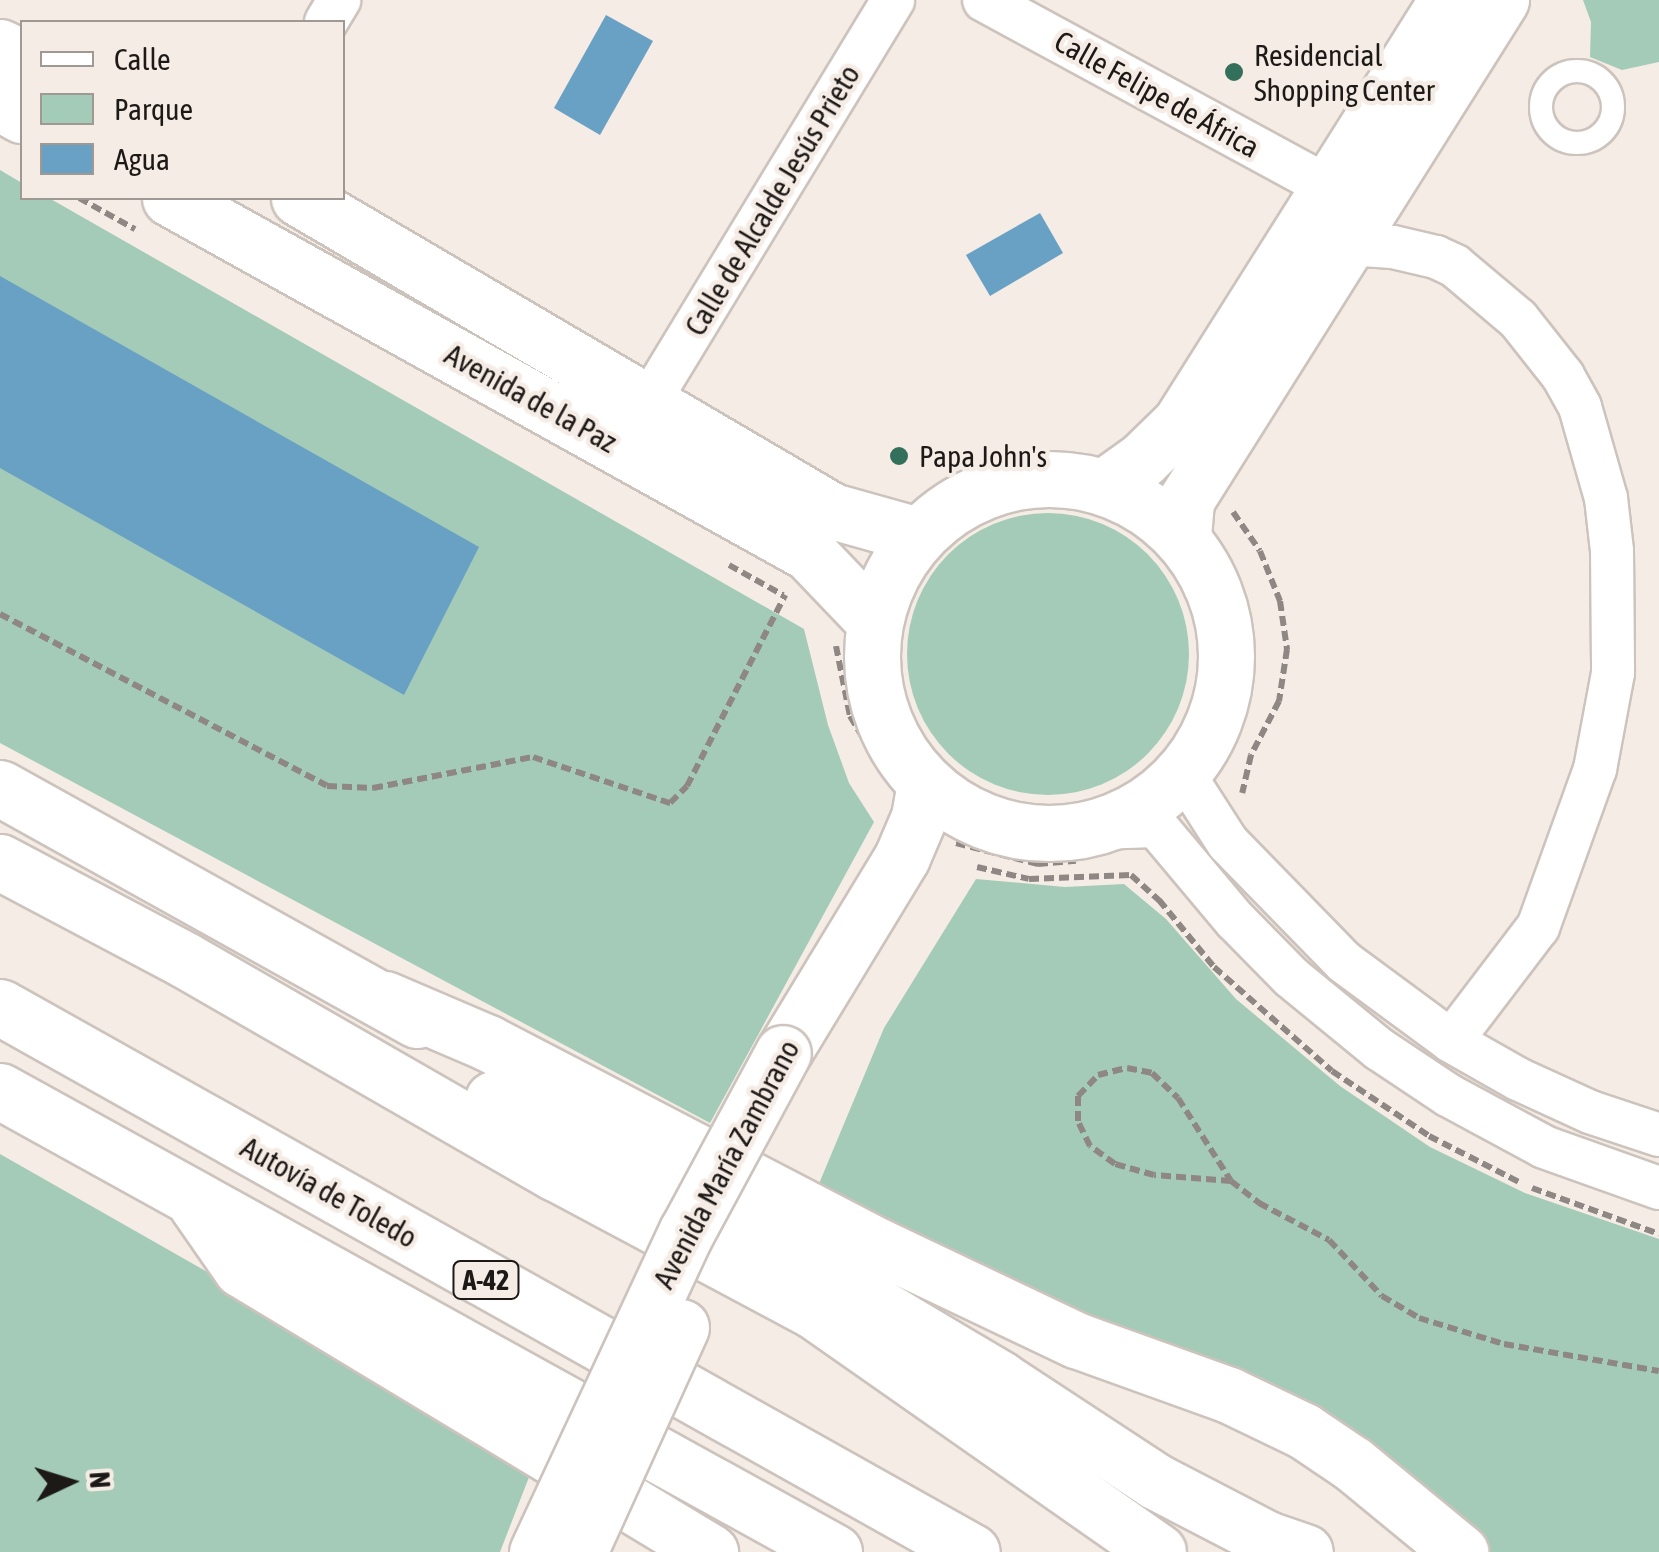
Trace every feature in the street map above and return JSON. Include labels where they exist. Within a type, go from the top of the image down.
[{"type":"main road","points":[[1104,487],[1142,460],[1180,423],[1447,0]]},
{"type":"main road","points":[[1183,536],[1186,500],[1501,0]]},
{"type":"main road","points":[[302,200],[650,400],[832,511],[918,535]]},
{"type":"main road","name":"Avenida de la Paz","points":[[159,217],[797,584],[854,627]]},
{"type":"main road","points":[[1025,479],[1086,481],[1104,487],[1140,500],[1164,515],[1203,567],[1223,618],[1226,673],[1212,726],[1183,773],[1093,844],[942,815],[890,736],[854,627],[918,535],[966,498],[1025,479]]},
{"type":"main road","points":[[0,788],[385,999],[476,1059],[538,1093],[573,1138]]},
{"type":"main road","name":"Avenida María Zambrano","points":[[579,1552],[800,1062],[902,856],[942,815]]},
{"type":"main road","points":[[0,862],[185,960],[556,1174],[813,1310],[1158,1552]]},
{"type":"main road","points":[[185,960],[573,1138],[789,1253],[1000,1379],[1154,1480],[1286,1546]]},
{"type":"main road","points":[[385,999],[488,1043],[880,1247],[1076,1340],[1230,1395],[1304,1431],[1353,1464],[1460,1552]]},
{"type":"main road","name":"Autovía de Toledo","points":[[0,1007],[972,1552]]},
{"type":"main road","name":"Avenida María Zambrano","points":[[538,1552],[679,1248],[800,1062]]},
{"type":"main road","name":"A-42","points":[[0,1091],[834,1552]]},
{"type":"main road","points":[[189,1193],[241,1269],[710,1552]]},
{"type":"street","name":"Calle de Alcalde Jesús Prieto","points":[[650,400],[893,0]]},
{"type":"street","name":"Calle Felipe de África","points":[[984,0],[1330,188]]},
{"type":"street","points":[[1346,244],[1393,247],[1436,256],[1455,266],[1518,319],[1563,376],[1580,407],[1606,498],[1612,551],[1612,672],[1595,769],[1538,926],[1451,1041]]},
{"type":"street","points":[[1183,773],[1228,842],[1344,962],[1451,1041],[1590,1112],[1659,1135]]},
{"type":"street","points":[[1093,844],[1156,826],[1235,920],[1291,976],[1380,1049],[1448,1095],[1544,1147],[1659,1188]]},
{"type":"path","points":[[87,200],[159,217]]},
{"type":"path","points":[[1236,495],[1232,514],[1260,552],[1280,601],[1287,649],[1278,701],[1251,755],[1241,797],[1246,808]]},
{"type":"path","points":[[0,614],[328,786],[374,788],[534,757],[670,803],[688,786],[797,584],[716,557]]},
{"type":"path","points":[[854,627],[850,716],[874,760],[942,815],[1038,864],[1093,844]]},
{"type":"path","points":[[1231,1181],[1154,1176],[1115,1164],[1090,1146],[1078,1121],[1078,1096],[1098,1075],[1127,1068],[1152,1073],[1178,1098],[1231,1181],[1260,1203],[1329,1240],[1382,1296],[1420,1318],[1504,1344],[1659,1372]]},
{"type":"green space","points":[[1583,0],[1659,0],[1659,62],[1622,70],[1590,57],[1591,22]]},
{"type":"green space","points":[[0,170],[20,182],[20,200],[53,200],[804,629],[828,725],[849,783],[874,822],[710,1123],[0,743]]},
{"type":"green space","points":[[1048,513],[1102,524],[1148,554],[1178,600],[1189,654],[1178,708],[1148,754],[1102,784],[1048,795],[994,784],[948,754],[918,708],[907,654],[918,600],[948,554],[994,524]]},
{"type":"green space","points":[[976,879],[1065,887],[1124,884],[1166,919],[1236,999],[1340,1086],[1430,1147],[1525,1193],[1659,1239],[1659,1552],[1488,1552],[1435,1498],[818,1186],[884,1028]]},
{"type":"green space","points":[[0,1154],[536,1459],[500,1552],[0,1552]]},
{"type":"water","points":[[606,15],[653,41],[600,135],[554,108]]},
{"type":"water","points":[[1040,213],[1063,253],[990,296],[966,255]]},
{"type":"water","points":[[0,276],[479,547],[404,695],[0,468]]},
{"type":"place","name":"Residencial Shopping Center","points":[[1234,72]]},
{"type":"place","name":"Papa John's","points":[[899,456]]}]
